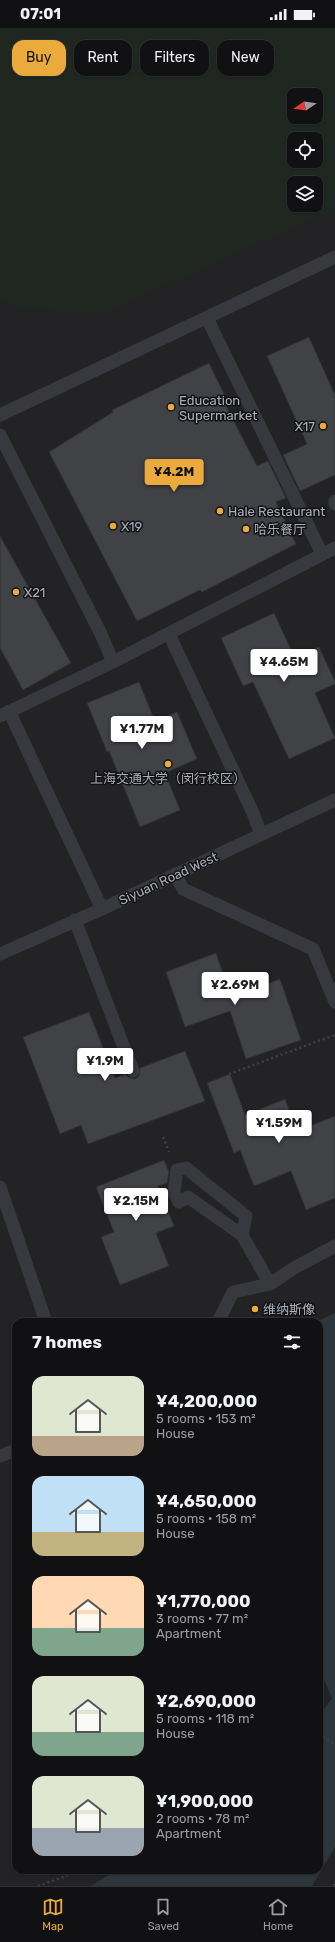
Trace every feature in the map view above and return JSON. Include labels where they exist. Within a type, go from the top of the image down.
[{"type":"lane","points":[[0,415],[207,318],[334,261]]},
{"type":"lane","points":[[207,318],[322,554]]},
{"type":"lane","points":[[0,435],[101,634],[113,662]]},
{"type":"lane","points":[[102,908],[4,713],[170,634],[335,548]]},
{"type":"lane","points":[[170,634],[253,813],[261,834]]},
{"type":"lane","name":"Siyuan Road West","points":[[0,954],[335,800]]},
{"type":"lane","points":[[175,874],[183,889],[313,949],[335,1002]]},
{"type":"lane","points":[[75,920],[133,1071]]},
{"type":"lane","points":[[242,1235],[246,1216],[186,1168],[177,1170],[174,1194],[179,1202],[188,1197],[242,1235],[270,1284]]},
{"type":"lane","points":[[0,1187],[45,1318]]},
{"type":"lane","points":[[220,1318],[233,1292],[270,1284],[294,1268],[335,1246]]},
{"type":"lane","points":[[0,1456],[12,1452]]},
{"type":"path","points":[[230,1074],[335,1035]]},
{"type":"path","points":[[323,1737],[335,1745]]},
{"type":"path","points":[[38,1886],[72,1874]]},
{"type":"shaded area","name":"上海交通大学（闵行校区）","points":[[0,28],[335,28],[335,1886],[0,1886]]},
{"type":"shaded area","points":[[0,28],[335,28],[335,209],[99,315],[15,307],[0,299]]},
{"type":"shaded area","points":[[335,1313],[335,1847],[323,1867],[323,1710],[332,1698],[323,1677],[323,1319]]},
{"type":"shaded area","points":[[110,1874],[319,1874],[312,1886],[91,1886]]},
{"type":"building","name":"X17","points":[[309,337],[335,395],[335,475],[300,491],[283,455],[307,444],[267,356]]},
{"type":"building","points":[[209,363],[229,404],[226,406],[257,466],[268,461],[286,498],[276,502],[296,544],[202,592],[200,590],[137,621],[49,452],[113,412],[112,410]]},
{"type":"building","name":"X21","points":[[0,536],[71,663],[23,690],[0,648]]},
{"type":"building","points":[[274,613],[295,658],[319,647],[335,681],[335,684],[315,693],[335,738],[289,759],[253,682],[243,686],[221,638]]},
{"type":"building","points":[[139,682],[155,721],[177,712],[197,759],[165,773],[180,810],[140,827],[109,751],[107,752],[87,703]]},
{"type":"building","points":[[216,953],[231,997],[280,979],[301,1040],[246,1059],[230,1011],[185,1027],[166,972]]},
{"type":"building","points":[[89,1012],[115,1078],[125,1074],[128,1077],[135,1079],[139,1076],[140,1068],[185,1051],[205,1101],[88,1144],[81,1125],[60,1134],[23,1037]]},
{"type":"building","points":[[230,1074],[245,1115],[285,1099],[297,1131],[335,1116],[335,1198],[306,1210],[291,1171],[254,1186],[240,1150],[234,1153],[207,1083]]},
{"type":"building","points":[[164,1160],[169,1172],[167,1183],[158,1186],[174,1226],[156,1233],[169,1266],[120,1285],[101,1237],[114,1232],[96,1187]]},
{"type":"place","name":"Education Supermarket","points":[[171,407]]},
{"type":"place","name":"X17","points":[[323,426]]},
{"type":"place","name":"Hale Restaurant","points":[[220,511]]},
{"type":"place","name":"X19","points":[[113,526]]},
{"type":"place","name":"哈乐餐厅","points":[[246,529]]},
{"type":"place","name":"X21","points":[[16,592]]},
{"type":"place","name":"上海交通大学（闵行校区）","points":[[168,764]]},
{"type":"place","name":"维纳斯像","points":[[255,1309]]}]
